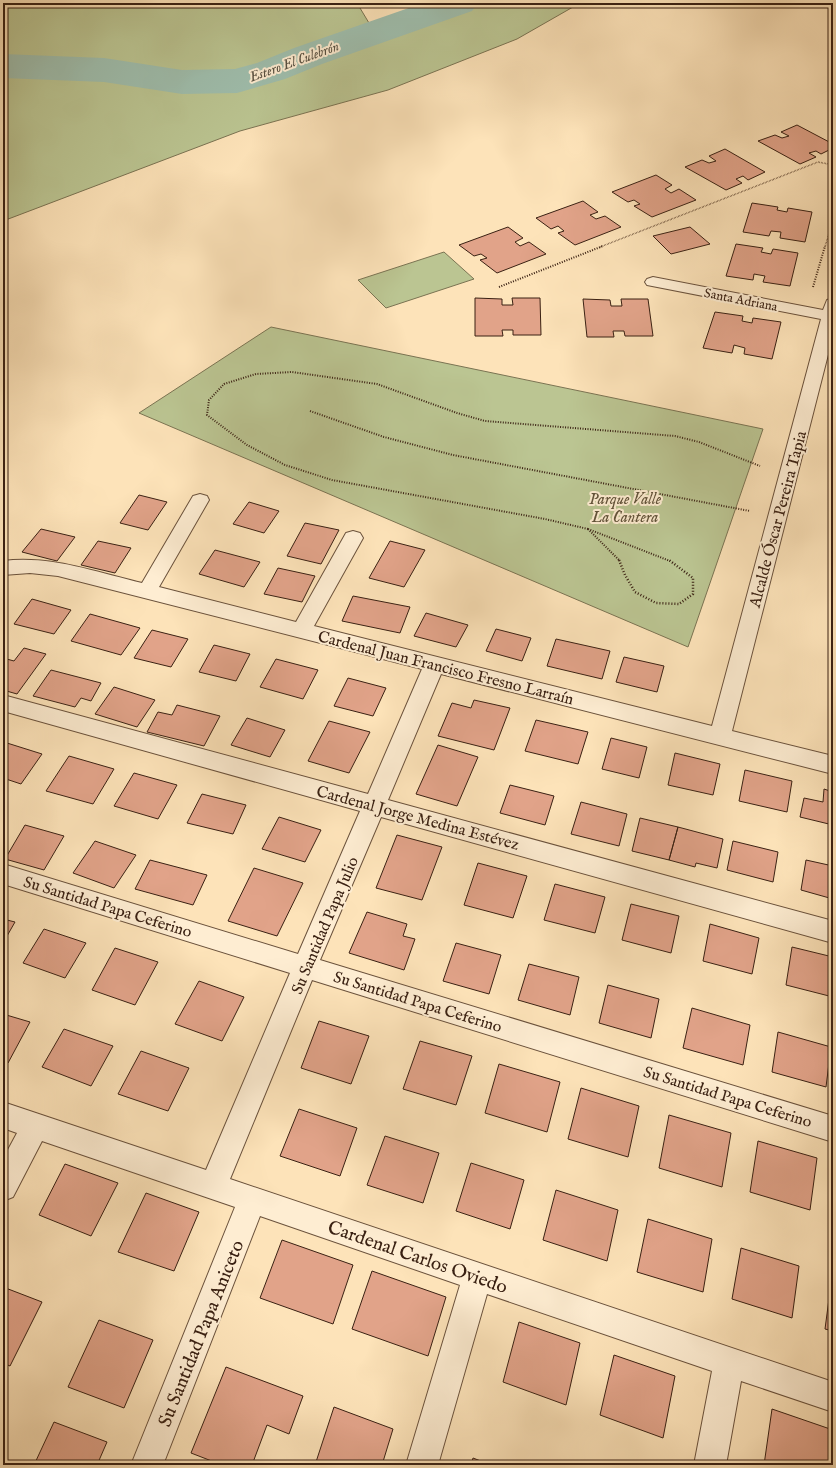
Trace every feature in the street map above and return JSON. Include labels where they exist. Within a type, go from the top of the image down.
[{"type":"street","name":"Santa Adriana","points":[[653,282],[831,309]]},
{"type":"street","name":"Alcalde Óscar Pereira Tapia","points":[[720,736],[831,309]]},
{"type":"street","points":[[147,591],[200,500]]},
{"type":"street","points":[[301,630],[353,538]]},
{"type":"street","name":"Cardenal Juan Francisco Fresno Larraín","points":[[3,568],[38,566],[58,569],[833,765]]},
{"type":"street","name":"Su Santidad Papa Julio","points":[[213,1187],[435,664]]},
{"type":"street","name":"Cardenal Jorge Medina Estévez","points":[[3,703],[833,932]]},
{"type":"street","name":"Su Santidad Papa Ceferino","points":[[3,874],[833,1128]]},
{"type":"street","name":"Cardenal Carlos Oviedo","points":[[3,1115],[833,1398]]},
{"type":"street","points":[[3,1187],[36,1126]]},
{"type":"street","name":"Su Santidad Papa Aniceto","points":[[147,1465],[252,1200]]},
{"type":"street","points":[[422,1465],[477,1276]]},
{"type":"street","points":[[710,1465],[729,1362]]},
{"type":"path","points":[[499,287],[818,162],[833,165]]},
{"type":"path","points":[[588,529],[619,559],[625,575],[635,592],[656,603],[679,604],[693,594],[693,578],[667,559],[588,529],[545,519],[332,480],[285,465],[247,445],[207,415],[209,400],[224,384],[256,374],[292,372],[344,378],[377,384],[457,412],[485,420],[504,423],[649,433],[693,440],[788,477]]},
{"type":"path","points":[[310,411],[384,437],[453,455],[778,516]]},
{"type":"green space","points":[[3,3],[357,3],[369,23],[433,3],[580,3],[517,39],[388,90],[240,131],[3,221]]},
{"type":"green space","points":[[444,252],[474,279],[386,308],[358,280]]},
{"type":"green space","name":"Parque Valle La Cantera","points":[[271,327],[763,429],[688,647],[139,413]]},
{"type":"building","points":[[797,125],[833,144],[833,148],[821,154],[816,151],[809,153],[816,157],[800,164],[758,141],[775,135],[782,138],[789,136],[781,132]]},
{"type":"building","points":[[725,149],[765,172],[748,180],[743,176],[736,179],[742,183],[726,190],[685,167],[702,160],[709,163],[716,161],[709,156]]},
{"type":"building","points":[[656,175],[672,185],[665,189],[671,193],[679,189],[696,200],[652,217],[634,206],[640,204],[634,200],[628,202],[612,192]]},
{"type":"building","points":[[583,201],[598,212],[590,215],[596,219],[605,216],[621,227],[575,245],[558,233],[564,231],[558,226],[551,229],[536,218]]},
{"type":"building","points":[[752,203],[778,207],[777,210],[787,212],[788,208],[812,212],[805,242],[780,238],[781,232],[771,231],[769,236],[743,232]]},
{"type":"building","points":[[508,227],[523,238],[515,242],[520,246],[529,242],[546,254],[497,273],[480,260],[487,258],[481,254],[474,256],[459,245]]},
{"type":"building","points":[[690,227],[710,244],[671,254],[653,236]]},
{"type":"building","points":[[736,244],[763,248],[761,252],[771,254],[773,249],[798,253],[790,286],[763,282],[765,276],[754,274],[753,280],[726,276]]},
{"type":"building","points":[[475,298],[502,299],[502,305],[513,305],[512,298],[540,298],[541,335],[513,335],[513,330],[502,330],[503,336],[475,336]]},
{"type":"building","points":[[583,299],[610,300],[611,306],[622,306],[621,299],[648,299],[653,336],[625,336],[624,331],[613,331],[614,337],[587,337]]},
{"type":"building","points":[[715,312],[743,316],[742,321],[752,323],[753,318],[781,322],[772,359],[744,354],[745,348],[734,345],[732,353],[703,348]]},
{"type":"building","points":[[139,495],[167,502],[148,530],[120,523]]},
{"type":"building","points":[[249,502],[279,511],[264,533],[233,524]]},
{"type":"building","points":[[305,523],[339,530],[321,564],[287,556]]},
{"type":"building","points":[[41,529],[75,537],[57,561],[22,552]]},
{"type":"building","points":[[98,541],[131,548],[115,573],[81,565]]},
{"type":"building","points":[[390,541],[425,550],[404,587],[369,578]]},
{"type":"building","points":[[215,550],[260,562],[244,587],[199,574]]},
{"type":"building","points":[[278,568],[315,576],[302,602],[264,594]]},
{"type":"building","points":[[353,596],[410,607],[400,633],[342,621]]},
{"type":"building","points":[[32,599],[71,610],[54,634],[14,624]]},
{"type":"building","points":[[426,613],[468,625],[456,647],[414,636]]},
{"type":"building","points":[[90,614],[140,628],[121,655],[71,641]]},
{"type":"building","points":[[496,629],[531,638],[522,661],[486,651]]},
{"type":"building","points":[[152,630],[188,639],[171,667],[134,658]]},
{"type":"building","points":[[556,639],[610,651],[602,679],[547,666]]},
{"type":"building","points":[[214,645],[250,654],[236,681],[199,672]]},
{"type":"building","points":[[24,648],[46,654],[17,694],[3,690],[3,658],[14,661]]},
{"type":"building","points":[[624,657],[664,666],[657,692],[616,682]]},
{"type":"building","points":[[276,659],[318,670],[303,699],[260,687]]},
{"type":"building","points":[[51,670],[101,683],[91,701],[81,698],[75,707],[33,696]]},
{"type":"building","points":[[348,678],[386,688],[373,716],[334,706]]},
{"type":"building","points":[[114,687],[155,700],[137,727],[95,714]]},
{"type":"building","points":[[474,700],[510,708],[494,750],[438,736],[452,703],[471,708]]},
{"type":"building","points":[[177,705],[220,716],[204,746],[147,732],[158,712],[172,715]]},
{"type":"building","points":[[247,718],[285,730],[270,757],[231,745]]},
{"type":"building","points":[[536,720],[588,732],[578,764],[525,751]]},
{"type":"building","points":[[329,721],[370,732],[349,773],[308,761]]},
{"type":"building","points":[[611,738],[647,747],[639,778],[602,769]]},
{"type":"building","points":[[7,743],[42,754],[21,784],[3,778],[3,749]]},
{"type":"building","points":[[438,745],[478,757],[457,806],[416,794]]},
{"type":"building","points":[[675,753],[720,764],[713,795],[668,785]]},
{"type":"building","points":[[69,756],[114,769],[93,804],[46,791]]},
{"type":"building","points":[[745,770],[792,781],[787,812],[739,801]]},
{"type":"building","points":[[134,773],[177,785],[158,819],[114,806]]},
{"type":"building","points":[[510,785],[554,796],[545,825],[500,813]]},
{"type":"building","points":[[824,789],[833,792],[833,825],[800,817],[804,798],[823,802]]},
{"type":"building","points":[[202,794],[246,805],[233,834],[187,823]]},
{"type":"building","points":[[581,802],[627,814],[619,846],[571,834]]},
{"type":"building","points":[[279,817],[321,830],[305,862],[262,849]]},
{"type":"building","points":[[640,818],[678,827],[669,860],[632,851]]},
{"type":"building","points":[[25,825],[64,836],[44,870],[5,859]]},
{"type":"building","points":[[678,827],[723,839],[717,868],[696,863],[695,867],[669,860]]},
{"type":"building","points":[[397,835],[442,847],[422,900],[376,888]]},
{"type":"building","points":[[95,841],[136,855],[114,888],[73,873]]},
{"type":"building","points":[[733,841],[778,852],[773,882],[727,870]]},
{"type":"building","points":[[150,860],[207,875],[193,905],[135,889]]},
{"type":"building","points":[[806,860],[833,866],[833,899],[801,890]]},
{"type":"building","points":[[478,863],[527,876],[513,918],[464,905]]},
{"type":"building","points":[[254,868],[303,883],[277,936],[228,921]]},
{"type":"building","points":[[555,884],[605,897],[595,933],[544,920]]},
{"type":"building","points":[[631,904],[679,916],[671,953],[622,940]]},
{"type":"building","points":[[367,912],[407,924],[403,936],[415,939],[404,970],[349,953]]},
{"type":"building","points":[[3,919],[15,922],[3,943]]},
{"type":"building","points":[[710,924],[759,938],[752,974],[703,961]]},
{"type":"building","points":[[44,929],[86,943],[65,978],[23,963]]},
{"type":"building","points":[[456,943],[501,955],[489,994],[443,981]]},
{"type":"building","points":[[792,947],[833,957],[833,997],[786,985]]},
{"type":"building","points":[[115,948],[158,962],[135,1005],[92,990]]},
{"type":"building","points":[[529,964],[579,977],[570,1015],[518,1000]]},
{"type":"building","points":[[199,981],[244,997],[222,1041],[175,1024]]},
{"type":"building","points":[[608,985],[659,999],[651,1038],[599,1023]]},
{"type":"building","points":[[692,1008],[750,1025],[743,1065],[683,1048]]},
{"type":"building","points":[[3,1014],[30,1022],[8,1063],[3,1061]]},
{"type":"building","points":[[319,1021],[369,1036],[351,1084],[301,1068]]},
{"type":"building","points":[[64,1029],[113,1046],[91,1086],[42,1067]]},
{"type":"building","points":[[778,1032],[831,1047],[826,1087],[772,1072]]},
{"type":"building","points":[[420,1041],[472,1056],[456,1105],[403,1089]]},
{"type":"building","points":[[141,1051],[189,1068],[168,1111],[118,1094]]},
{"type":"building","points":[[499,1064],[560,1082],[547,1132],[485,1113]]},
{"type":"building","points":[[581,1088],[639,1106],[628,1157],[568,1139]]},
{"type":"building","points":[[299,1109],[357,1128],[340,1176],[280,1156]]},
{"type":"building","points":[[669,1115],[731,1133],[722,1187],[659,1168]]},
{"type":"building","points":[[385,1136],[439,1153],[423,1203],[367,1185]]},
{"type":"building","points":[[758,1141],[817,1158],[810,1210],[750,1192]]},
{"type":"building","points":[[471,1163],[524,1180],[510,1229],[456,1211]]},
{"type":"building","points":[[65,1164],[118,1183],[91,1236],[39,1215]]},
{"type":"building","points":[[556,1190],[618,1210],[607,1261],[543,1240]]},
{"type":"building","points":[[146,1193],[199,1212],[174,1271],[118,1252]]},
{"type":"building","points":[[648,1219],[712,1239],[703,1292],[637,1272]]},
{"type":"building","points":[[282,1240],[353,1265],[333,1324],[260,1298]]},
{"type":"building","points":[[741,1248],[799,1266],[792,1318],[732,1299]]},
{"type":"building","points":[[372,1271],[446,1297],[428,1356],[352,1329]]},
{"type":"building","points":[[832,1276],[833,1277],[833,1331],[825,1329]]},
{"type":"building","points":[[3,1287],[42,1302],[10,1366],[3,1363]]},
{"type":"building","points":[[99,1320],[153,1340],[124,1408],[68,1387]]},
{"type":"building","points":[[519,1322],[580,1343],[566,1405],[503,1382]]},
{"type":"building","points":[[614,1355],[675,1376],[663,1438],[600,1415]]},
{"type":"building","points":[[226,1367],[303,1396],[289,1434],[267,1425],[252,1465],[222,1465],[191,1453]]},
{"type":"building","points":[[334,1407],[393,1429],[382,1465],[315,1465]]},
{"type":"building","points":[[772,1409],[833,1430],[833,1465],[764,1465]]},
{"type":"building","points":[[54,1422],[107,1442],[97,1465],[34,1465]]},
{"type":"building","points":[[473,1458],[491,1465],[471,1465]]},
{"type":"waterway","name":"Estero El Culebrón","points":[[3,66],[104,70],[182,82],[237,81],[271,71],[308,56],[459,3]]}]
